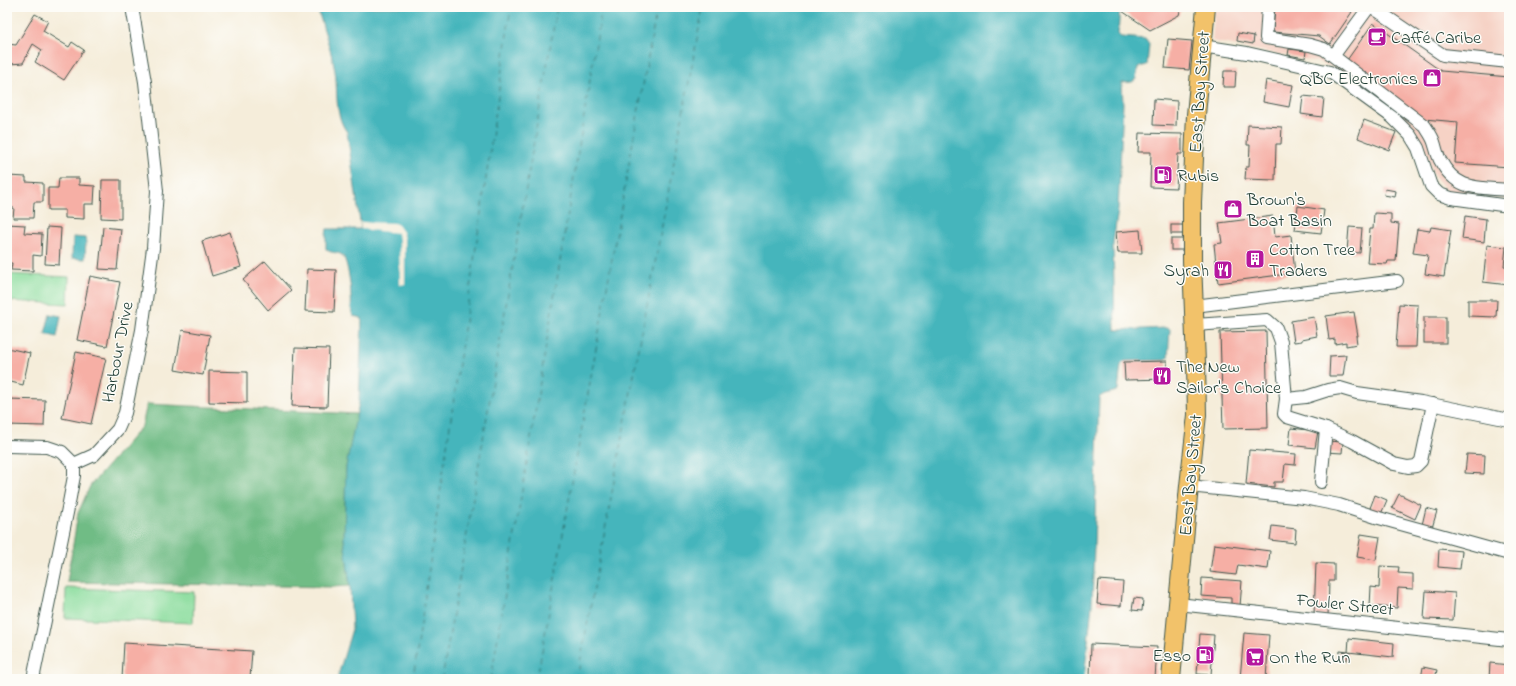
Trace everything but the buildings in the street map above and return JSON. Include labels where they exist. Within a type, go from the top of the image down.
[{"type":"highway","name":"East Bay Street","points":[[1172,679],[1189,486],[1197,415],[1192,261],[1192,202],[1196,115],[1206,7]]},
{"type":"street","name":"Harbour Drive","points":[[74,464],[94,455],[118,429],[125,413],[142,330],[153,248],[157,191],[145,82],[132,7]]},
{"type":"street","points":[[1268,7],[1266,38],[1310,45],[1324,49],[1334,55],[1425,126],[1434,143],[1440,160],[1455,180],[1461,184],[1470,186],[1509,190]]},
{"type":"street","points":[[1334,55],[1370,7],[1443,55],[1509,62]]},
{"type":"street","points":[[1202,46],[1247,53],[1330,72],[1392,117],[1410,135],[1418,148],[1431,186],[1439,194],[1451,198],[1509,206]]},
{"type":"street","points":[[1194,306],[1397,281]]},
{"type":"street","points":[[1195,325],[1267,320],[1276,328],[1281,342],[1286,399],[1284,414],[1286,418],[1326,429],[1352,441],[1394,464],[1408,468],[1416,466],[1421,462],[1433,404]]},
{"type":"street","points":[[1286,399],[1306,397],[1340,388],[1357,393],[1433,404],[1509,420]]},
{"type":"street","points":[[1321,482],[1326,429]]},
{"type":"street","points":[[7,446],[47,447],[62,452],[74,464],[74,476],[68,508],[33,679]]},
{"type":"street","points":[[1189,486],[1304,498],[1339,505],[1379,518],[1509,554]]},
{"type":"street","name":"Fowler Street","points":[[1178,604],[1509,640]]},
{"type":"shaded area","points":[[1215,7],[1509,7],[1509,199],[1456,192],[1445,189],[1433,174],[1425,145],[1413,127],[1331,66],[1318,62],[1212,41]]},
{"type":"green space","points":[[7,274],[69,277],[68,304],[7,301]]},
{"type":"green space","points":[[147,404],[357,414],[346,467],[344,539],[350,586],[331,587],[67,582],[78,513],[90,486],[142,426]]},
{"type":"green space","points":[[66,588],[194,592],[193,623],[65,618]]},
{"type":"water","points":[[317,7],[1120,7],[1118,34],[1121,37],[1145,39],[1149,44],[1147,65],[1138,67],[1136,79],[1132,82],[1122,83],[1123,104],[1118,210],[1113,243],[1115,330],[1170,329],[1168,358],[1164,360],[1125,361],[1121,365],[1118,390],[1103,395],[1099,398],[1092,605],[1084,679],[337,679],[352,629],[350,586],[344,539],[346,467],[359,402],[362,318],[353,316],[352,313],[350,282],[345,259],[341,254],[330,252],[326,249],[326,234],[327,229],[361,229],[347,132],[338,110],[335,71]]},
{"type":"water","points":[[73,237],[86,238],[85,259],[72,258]]},
{"type":"water","points":[[50,314],[61,316],[57,337],[45,334]]},
{"type":"pier","points":[[360,222],[394,223],[398,225],[403,232],[405,239],[405,284],[400,285],[398,233],[361,229]]},
{"type":"ferry route","points":[[413,679],[511,7]]},
{"type":"ferry route","points":[[442,679],[557,7]]},
{"type":"ferry route","points":[[491,679],[602,7]]},
{"type":"ferry route","points":[[537,679],[657,7]]},
{"type":"ferry route","points":[[577,679],[703,7]]},
{"type":"place","name":"Caffé Caribe","points":[[1377,37]]},
{"type":"place","name":"QBC Electronics","points":[[1432,78]]},
{"type":"place","name":"Rubis","points":[[1163,175]]},
{"type":"place","name":"Brown's Boat Basin","points":[[1233,209]]},
{"type":"place","name":"Cotton Tree Traders","points":[[1255,259]]},
{"type":"place","name":"Syrah","points":[[1223,270]]},
{"type":"place","name":"The New Sailor's Choice","points":[[1162,376]]},
{"type":"place","name":"Esso","points":[[1205,655]]},
{"type":"place","name":"On the Run","points":[[1255,657]]}]
